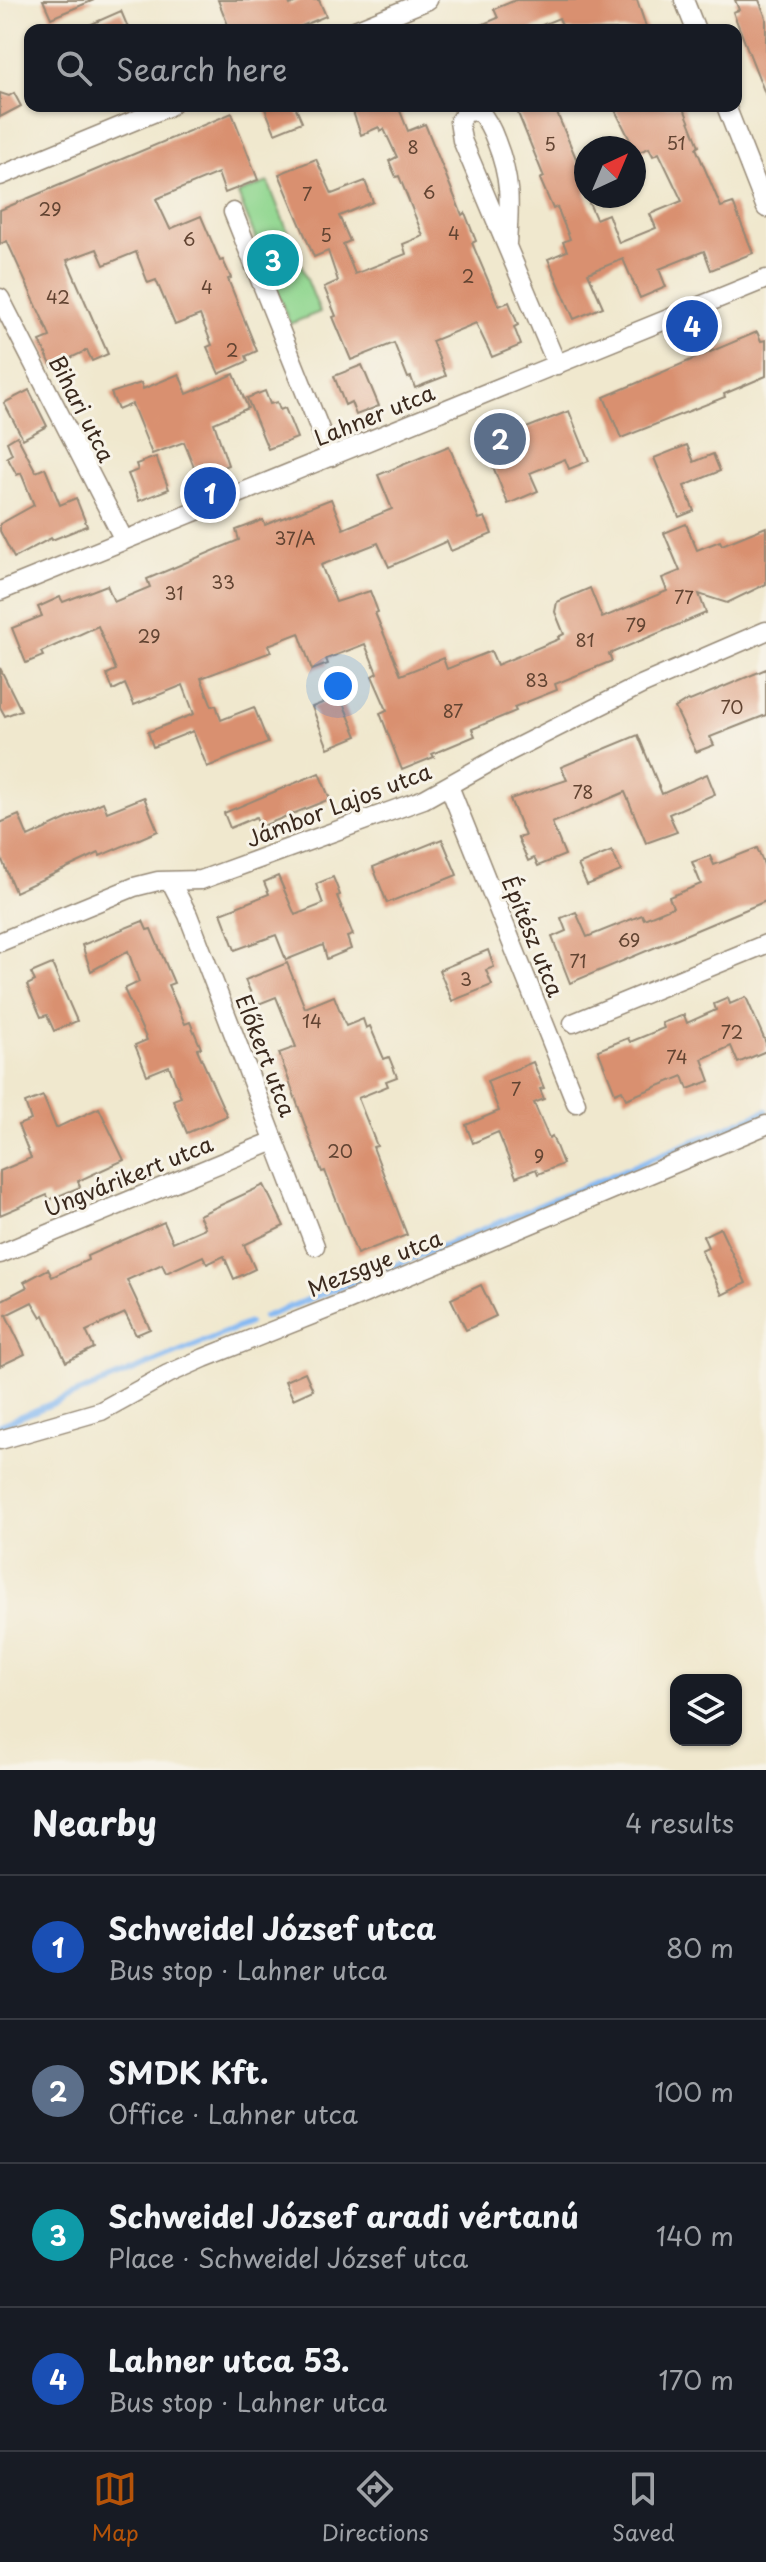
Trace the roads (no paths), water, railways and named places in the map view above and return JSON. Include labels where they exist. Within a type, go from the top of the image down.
[{"type":"street","points":[[370,24],[428,0]]},
{"type":"street","points":[[684,0],[694,24]]},
{"type":"street","points":[[0,176],[155,112]]},
{"type":"street","points":[[467,112],[459,121],[460,135],[557,365]]},
{"type":"street","points":[[480,112],[487,120],[506,169],[510,190],[507,243]]},
{"type":"street","points":[[728,112],[766,208]]},
{"type":"street","points":[[233,212],[331,457]]},
{"type":"street","name":"Lahner utca","points":[[0,591],[766,279]]},
{"type":"street","name":"Bihari utca","points":[[0,298],[124,540]]},
{"type":"street","name":"Jámbor Lajos utca","points":[[0,942],[134,887],[201,880],[424,799],[510,751],[641,685],[766,631]]},
{"type":"street","name":"Építész utca","points":[[449,786],[576,1103]]},
{"type":"street","name":"Előkert utca","points":[[171,882],[188,915],[315,1246]]},
{"type":"street","points":[[573,1023],[766,944]]},
{"type":"street","name":"Mezsgye utca","points":[[0,1440],[101,1411],[204,1358],[766,1125]]},
{"type":"street","name":"Ungvárikert utca","points":[[0,1254],[274,1141]]},
{"type":"waterway","points":[[264,1317],[419,1256],[766,1111]]},
{"type":"waterway","points":[[0,1425],[249,1323]]},
{"type":"place","name":"Schweidel József aradi vértanú","points":[[273,260]]},
{"type":"place","name":"Lahner utca 53.","points":[[692,326]]},
{"type":"place","name":"SMDK Kft.","points":[[500,439]]},
{"type":"place","name":"Schweidel József utca","points":[[210,493]]}]
